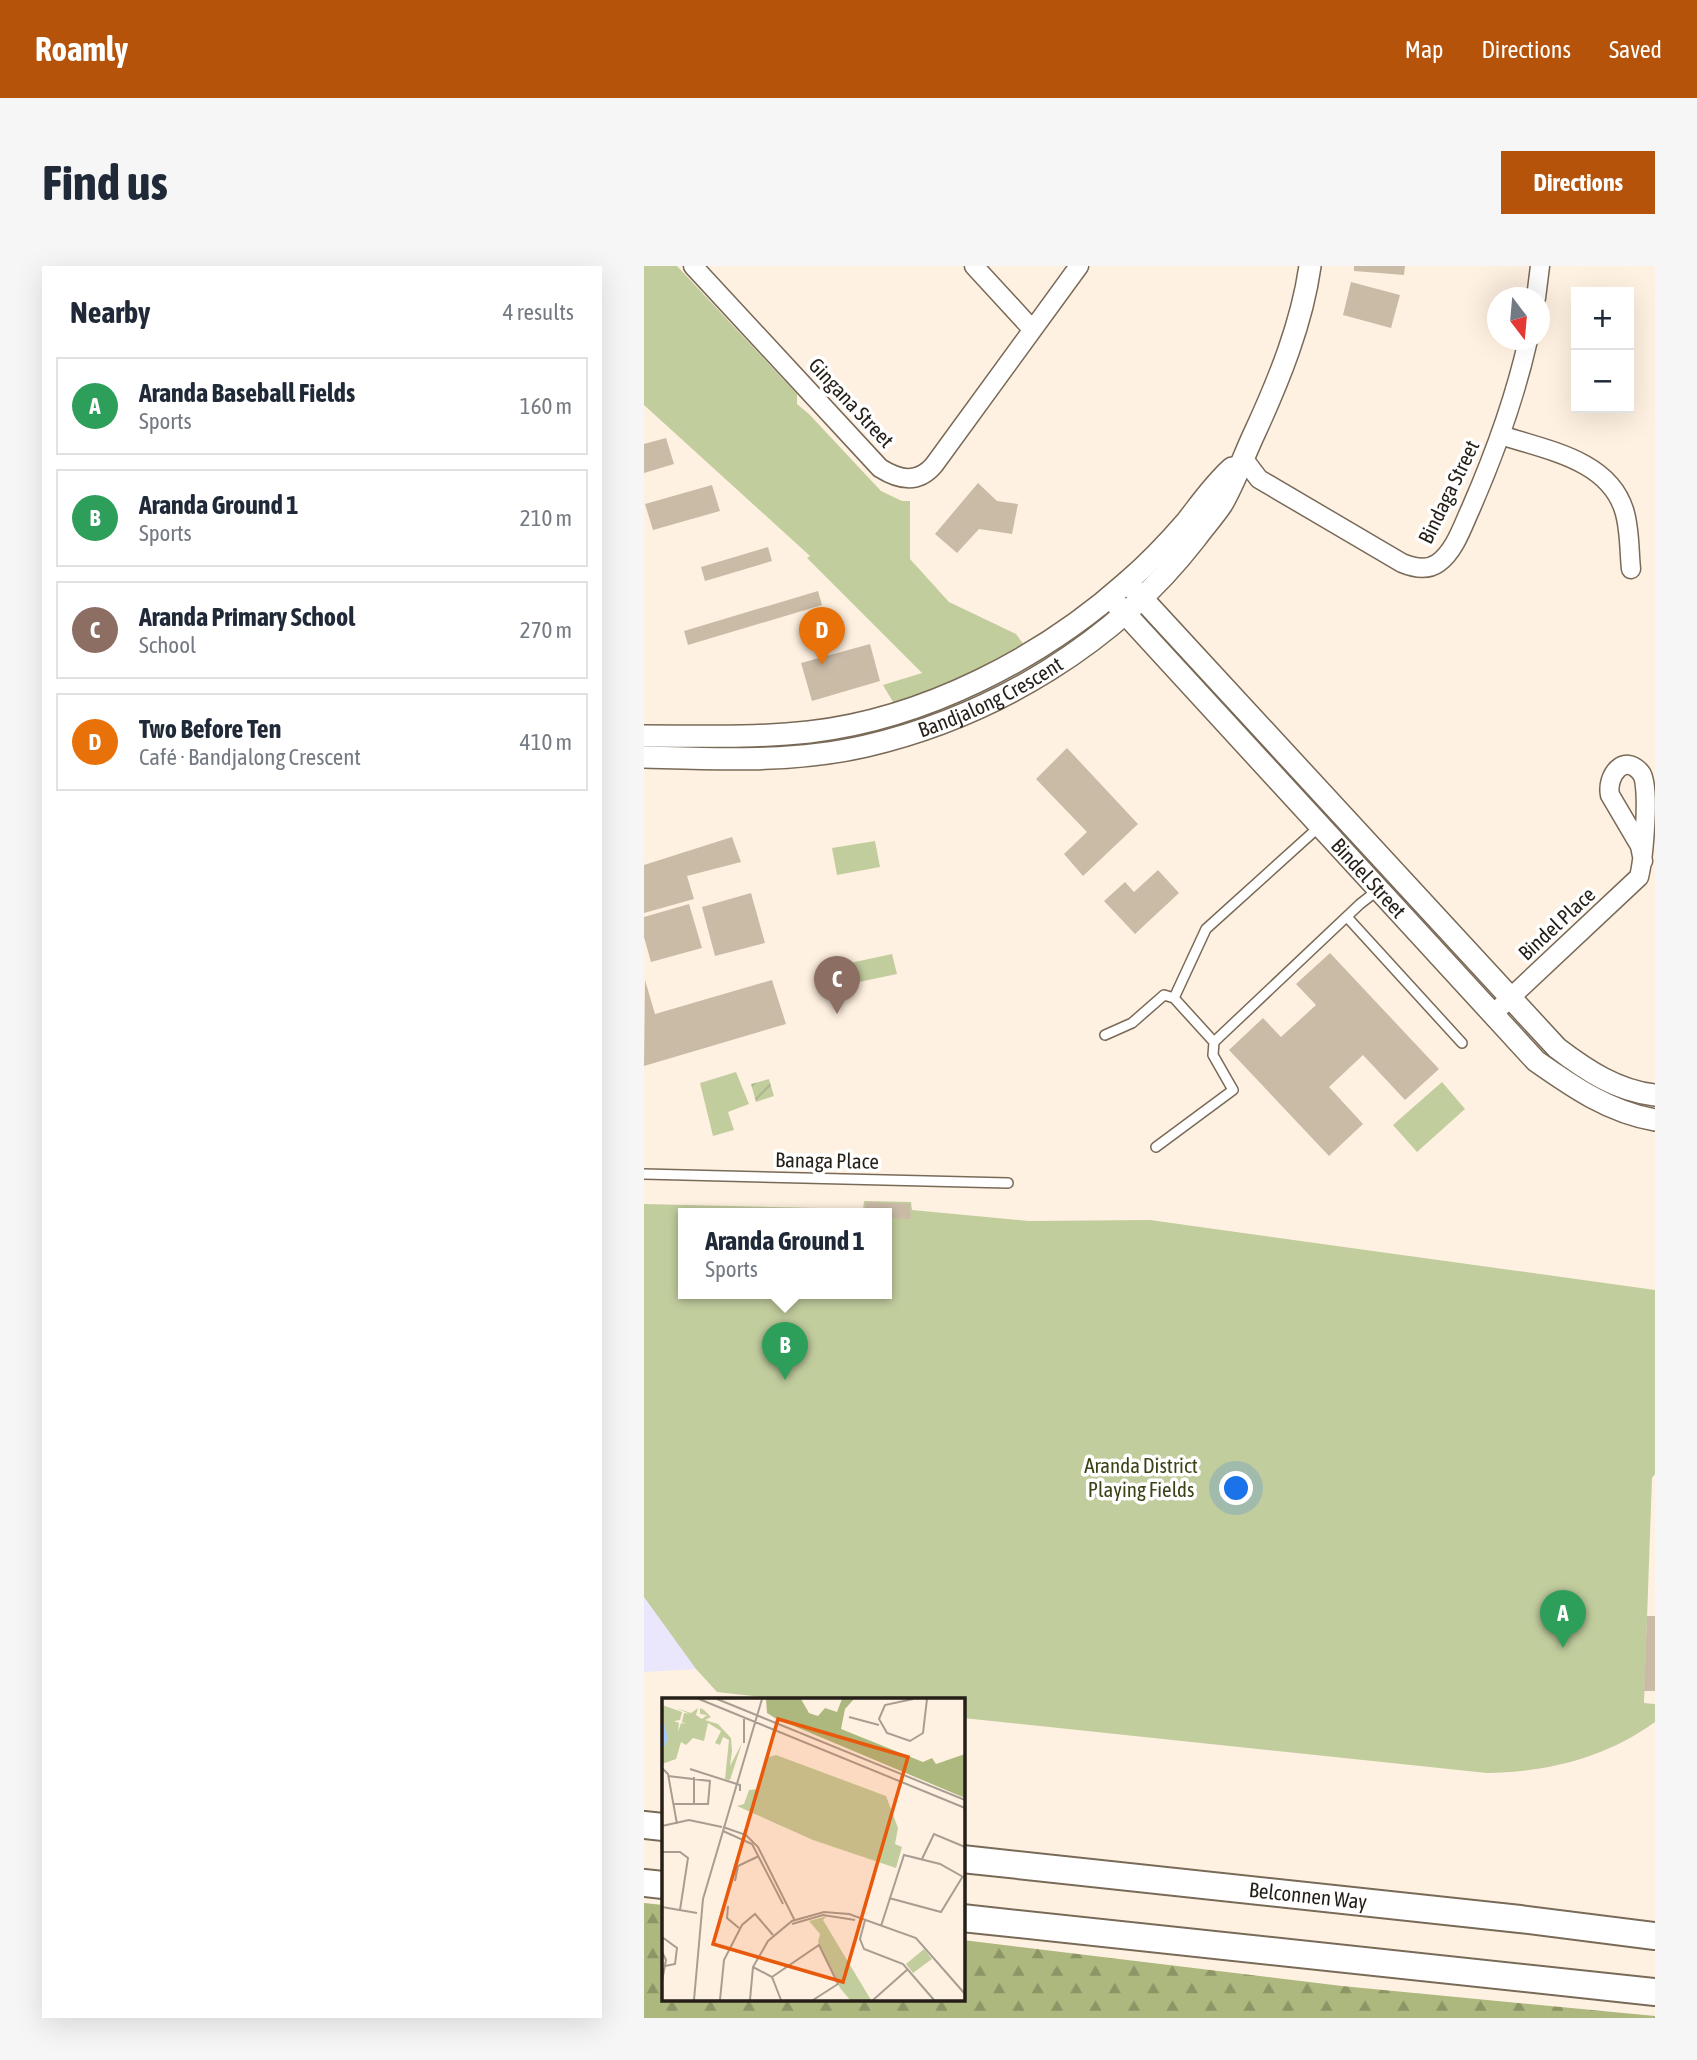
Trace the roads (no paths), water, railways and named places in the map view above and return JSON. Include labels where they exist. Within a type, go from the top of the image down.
[{"type":"main road","points":[[644,1825],[662,1827]]},
{"type":"main road","name":"Belconnen Way","points":[[964,1859],[1653,1935]]},
{"type":"main road","points":[[644,1883],[662,1885]]},
{"type":"main road","points":[[964,1918],[1655,1992]]},
{"type":"street","name":"Gingana Street","points":[[693,266],[880,468],[892,476],[905,479],[918,477],[934,465],[1079,266]]},
{"type":"street","points":[[974,266],[1032,329]]},
{"type":"street","name":"Bandjalong Crescent","points":[[644,757],[771,759],[835,752],[904,735],[992,702],[1046,673],[1099,635],[1142,598],[1182,556],[1222,503],[1269,402],[1294,334],[1310,266]]},
{"type":"street","points":[[1537,287],[1540,266]]},
{"type":"street","name":"Bindaga Street","points":[[1243,458],[1259,479],[1390,556],[1416,568],[1429,567],[1440,562],[1450,550],[1490,465],[1525,350]]},
{"type":"street","points":[[1500,435],[1580,463],[1608,481],[1619,495],[1625,513],[1631,569]]},
{"type":"street","name":"Bandjalong Crescent","points":[[644,736],[751,737],[811,732],[870,720],[946,696],[982,680],[1069,628],[1110,597],[1172,538],[1221,478],[1243,458]]},
{"type":"street","name":"Bindel Street","points":[[1127,582],[1557,1048],[1607,1081],[1644,1094],[1655,1095]]},
{"type":"street","name":"Bindel Street","points":[[1110,597],[1536,1061],[1598,1101],[1624,1112],[1655,1120]]},
{"type":"street","points":[[1240,739],[1255,722]]},
{"type":"street","name":"Bindel Place","points":[[1493,1014],[1639,877],[1643,861],[1646,786],[1642,774],[1627,765],[1617,768],[1608,787],[1640,846],[1643,861]]},
{"type":"street","points":[[1379,890],[1397,875]]},
{"type":"street","points":[[1598,1101],[1607,1081]]},
{"type":"lane","points":[[1174,998],[1206,929],[1320,826]]},
{"type":"lane","points":[[1156,1147],[1233,1090],[1213,1055],[1214,1042],[1379,890]]},
{"type":"lane","points":[[1347,917],[1462,1043]]},
{"type":"lane","points":[[1105,1035],[1132,1023],[1164,995],[1174,998],[1214,1042]]},
{"type":"lane","name":"Banaga Place","points":[[644,1174],[1009,1183]]},
{"type":"place","name":"Two Before Ten","points":[[822,665]]},
{"type":"place","name":"Aranda Primary School","points":[[837,1014]]},
{"type":"place","name":"Aranda Ground 1","points":[[785,1380]]},
{"type":"place","name":"Aranda Baseball Fields","points":[[1563,1648]]},
{"type":"park label","name":"Aranda District Playing Fields","points":[[1141,1478]]}]
